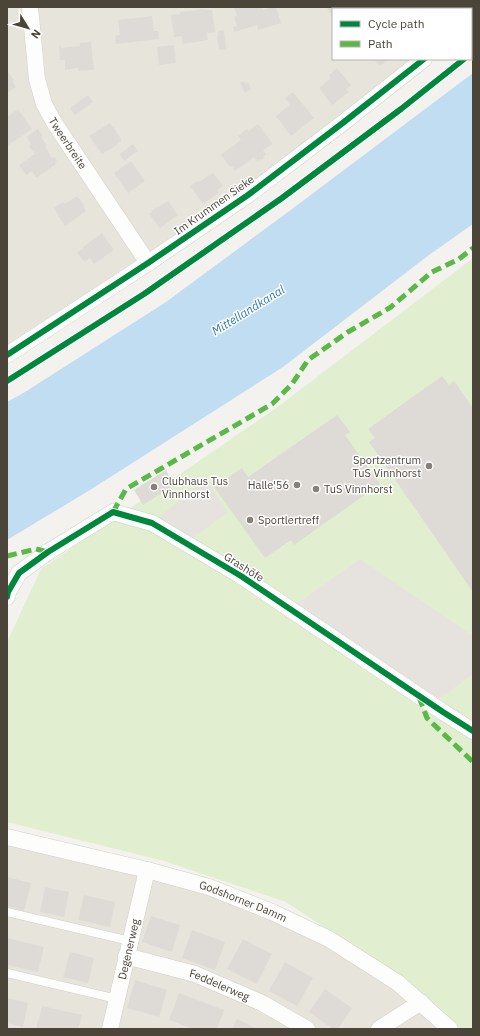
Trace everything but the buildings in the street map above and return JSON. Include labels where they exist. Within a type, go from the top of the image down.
[{"type":"street","name":"Tweerbreite","points":[[30,7],[37,79],[44,104],[55,124],[148,263]]},
{"type":"street","name":"Im Krummen Sieke","points":[[7,355],[148,263],[248,195],[423,60]]},
{"type":"street","name":"Grashöfe","points":[[7,597],[8,592],[19,573],[48,552],[113,512],[152,523],[241,576],[473,731]]},
{"type":"street","name":"Godshorner Damm","points":[[7,837],[147,870],[210,887],[272,912],[329,939],[398,983],[450,1029]]},
{"type":"street","name":"Degenerweg","points":[[110,1029],[147,870]]},
{"type":"street","name":"Feddelerweg","points":[[128,949],[195,974],[262,1003],[307,1029]]},
{"type":"street","points":[[379,1029],[421,1002]]},
{"type":"lane","points":[[7,912],[128,949]]},
{"type":"lane","points":[[7,973],[117,999]]},
{"type":"shaded area","points":[[7,7],[473,7],[472,26],[472,8],[332,8],[332,60],[433,60],[252,200],[153,270],[7,362]]},
{"type":"shaded area","points":[[205,479],[228,512],[186,543],[152,523]]},
{"type":"shaded area","points":[[360,559],[473,636],[473,674],[436,701],[294,606]]},
{"type":"shaded area","points":[[7,837],[272,912],[425,1001],[455,1029],[7,1029]]},
{"type":"green space","points":[[473,258],[473,1029],[461,1029],[416,988],[286,902],[164,861],[7,822],[7,642],[41,569],[275,409]]},
{"type":"water","name":"Mittellandkanal","points":[[473,73],[473,224],[429,255],[283,367],[90,490],[7,540],[7,402],[166,302]]},
{"type":"marked path","points":[[113,512],[126,489],[272,404],[292,384],[308,360],[348,332],[391,307],[432,272],[459,259],[473,248]]},
{"type":"marked path","points":[[7,556],[36,549],[48,552]]},
{"type":"marked path","points":[[419,697],[427,718],[473,762]]},
{"type":"cycle path","points":[[7,355],[148,263],[248,195],[423,60]]},
{"type":"cycle path","points":[[7,381],[144,294],[282,198],[401,109],[463,60]]},
{"type":"cycle path","points":[[7,597],[8,592],[19,573],[48,552],[113,512],[152,523],[241,576],[473,731]]},
{"type":"place","name":"Sportzentrum TuS Vinnhorst","points":[[429,466]]},
{"type":"place","name":"Halle'56","points":[[297,485]]},
{"type":"place","name":"Clubhaus Tus Vinnhorst","points":[[154,487]]},
{"type":"place","name":"TuS Vinnhorst","points":[[316,489]]},
{"type":"place","name":"Sportlertreff","points":[[250,520]]}]
